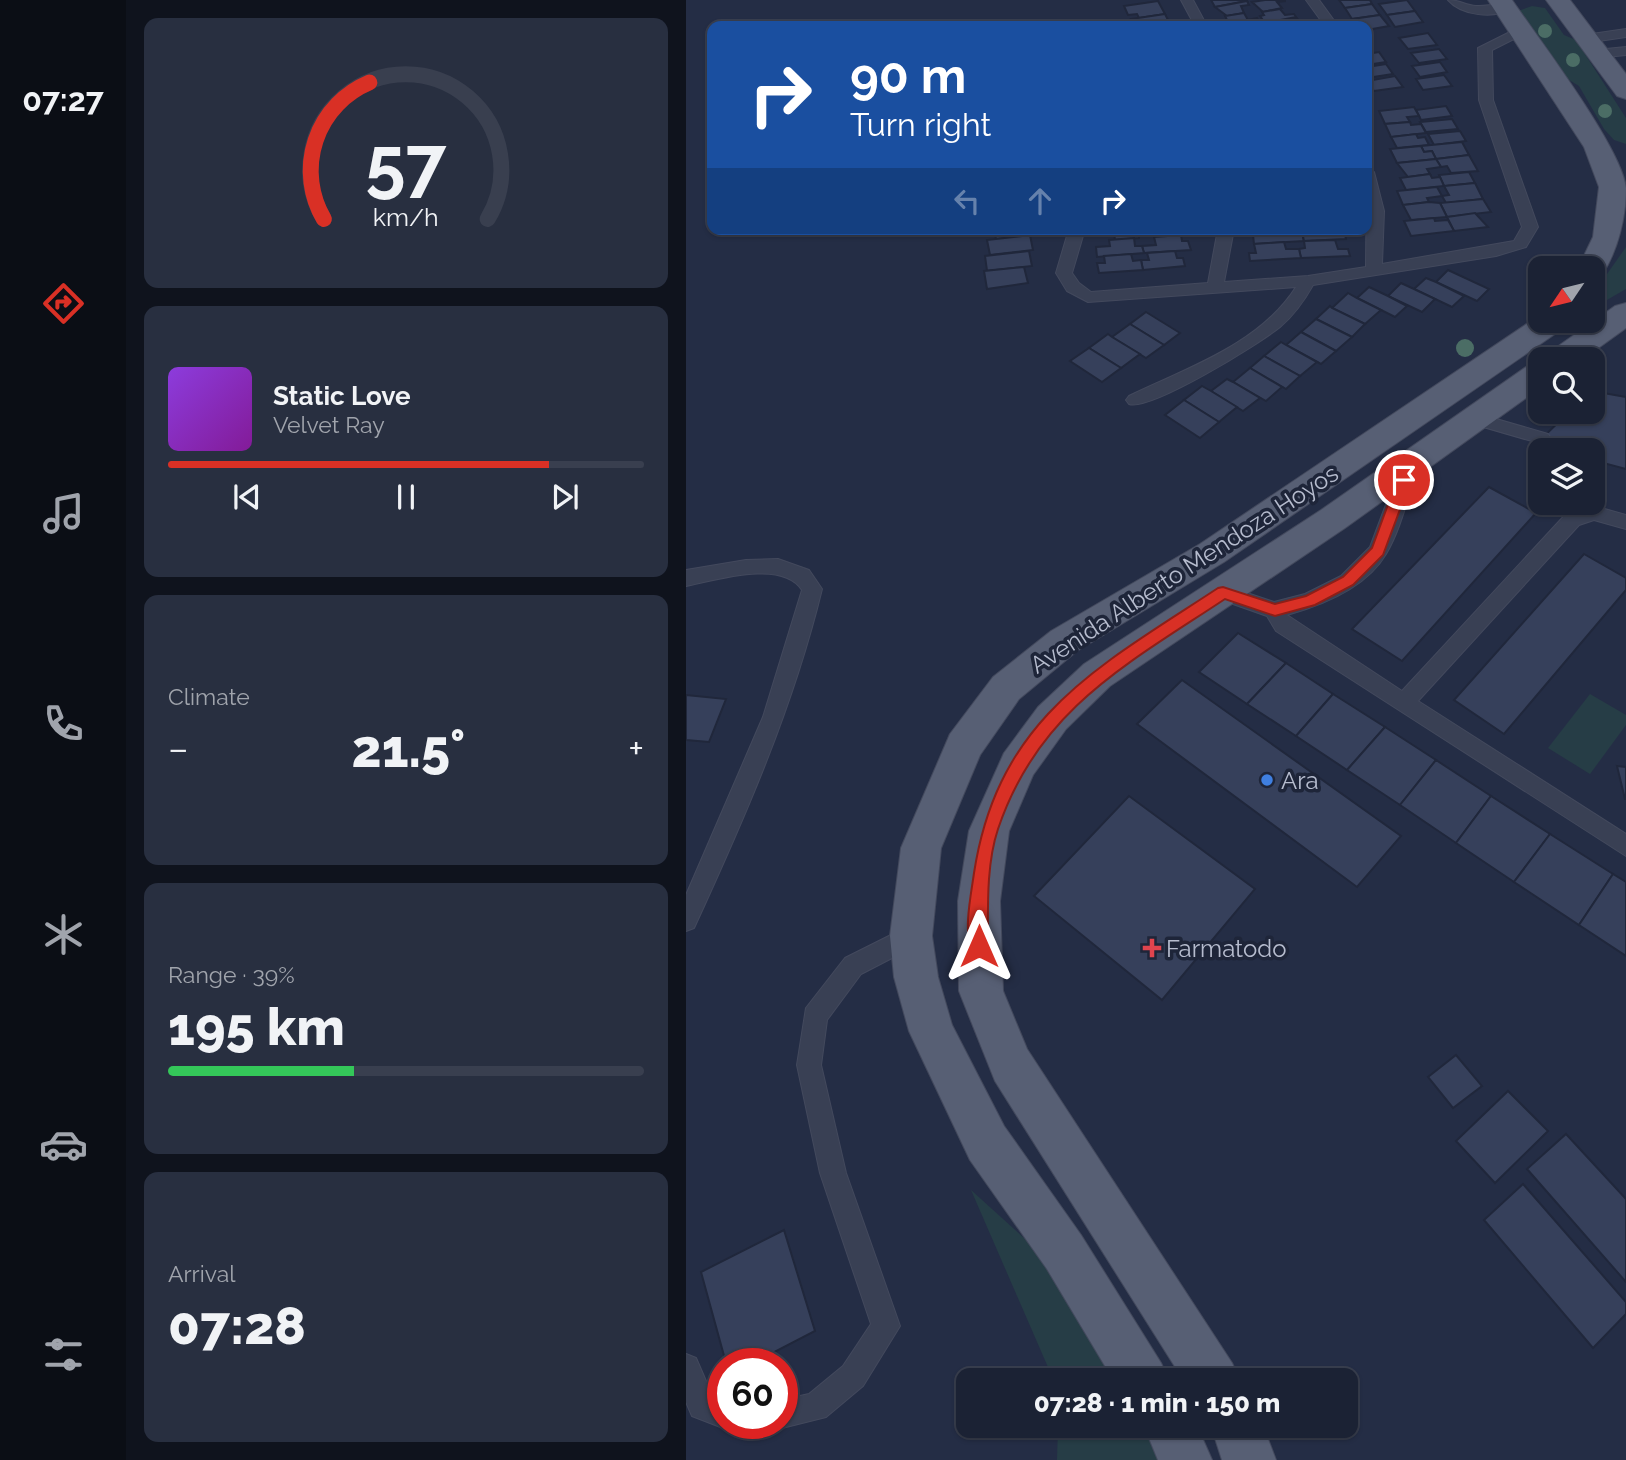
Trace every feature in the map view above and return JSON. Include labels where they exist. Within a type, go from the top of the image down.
[{"type":"main road","points":[[1502,4],[1560,4],[1626,91]]},
{"type":"main road","points":[[1502,4],[1597,147],[1613,187],[1607,237],[1598,256]]},
{"type":"main road","points":[[1597,147],[1626,164]]},
{"type":"main road","points":[[1578,347],[1626,313]]},
{"type":"main road","name":"Avenida Alberto Mendoza Hoyos","points":[[1135,1368],[1064,1252],[987,1143],[931,1031],[916,977],[911,936],[921,848],[964,746],[1006,688],[1064,641],[1213,553],[1535,333]]},
{"type":"main road","name":"Avenida Alberto Mendoza Hoyos","points":[[1206,1368],[1011,1065],[981,991],[979,901],[989,831],[1017,765],[1052,718],[1097,675],[1333,519],[1472,418],[1528,381]]},
{"type":"main road","points":[[1175,1438],[1185,1460]]},
{"type":"main road","points":[[1241,1438],[1249,1460]]},
{"type":"lane","points":[[1187,0],[1186,4],[1198,21]]},
{"type":"lane","points":[[1312,0],[1328,21]]},
{"type":"lane","points":[[1454,0],[1458,5],[1480,12],[1502,4]]},
{"type":"lane","points":[[1075,235],[1065,273],[1073,287],[1088,296],[1308,281],[1496,251],[1520,244],[1530,227],[1486,100],[1485,48],[1519,33]]},
{"type":"lane","points":[[1590,46],[1626,33]]},
{"type":"lane","points":[[1590,46],[1626,51]]},
{"type":"lane","points":[[1372,194],[1376,211],[1374,270]]},
{"type":"lane","points":[[1215,289],[1225,235]]},
{"type":"lane","points":[[1135,400],[1246,345],[1298,302],[1308,281]]},
{"type":"lane","points":[[1472,418],[1542,438]]},
{"type":"lane","points":[[1223,593],[1275,610],[1310,601],[1348,581],[1378,551],[1411,462]]},
{"type":"lane","points":[[1405,702],[1572,520],[1594,513],[1626,522]]},
{"type":"lane","points":[[686,578],[757,567],[785,568],[802,575],[812,589],[788,684],[758,763],[686,920]]},
{"type":"lane","points":[[1275,610],[1283,625],[1626,846]]},
{"type":"lane","points":[[798,1411],[816,1408],[853,1376],[886,1326],[833,1173],[808,1065],[815,1016],[853,966],[911,936]]},
{"type":"lane","points":[[686,1368],[702,1406],[707,1408]]},
{"type":"shaded area","points":[[1532,6],[1545,8],[1564,35],[1576,40],[1626,118],[1626,144],[1614,140],[1604,129],[1579,86],[1556,72],[1518,11]]},
{"type":"shaded area","points":[[1626,247],[1626,289],[1605,301],[1605,277]]},
{"type":"shaded area","points":[[1590,694],[1626,715],[1626,725],[1590,774],[1548,748]]},
{"type":"shaded area","points":[[971,1190],[1095,1302],[1135,1368],[1048,1368]]},
{"type":"shaded area","points":[[1058,1438],[1175,1438],[1185,1460],[1057,1460]]},
{"type":"building","points":[[1211,0],[1246,0],[1247,1],[1215,7]]},
{"type":"building","points":[[1339,0],[1370,0],[1372,4],[1345,8]]},
{"type":"building","points":[[1407,0],[1415,11],[1387,15],[1379,4]]},
{"type":"building","points":[[1158,1],[1165,14],[1139,18],[1137,14],[1128,15],[1124,6]]},
{"type":"building","points":[[1247,1],[1249,5],[1241,6],[1244,13],[1227,16],[1215,7]]},
{"type":"building","points":[[1285,1],[1277,2],[1282,8],[1263,12],[1252,2]]},
{"type":"building","points":[[1372,4],[1380,15],[1352,19],[1345,8]]},
{"type":"building","points":[[1280,9],[1285,15],[1294,14],[1296,17],[1264,21],[1260,16],[1264,15],[1262,12]]},
{"type":"building","points":[[1415,11],[1423,22],[1395,27],[1387,15]]},
{"type":"building","points":[[1244,13],[1248,20],[1257,18],[1258,21],[1224,21],[1227,20],[1225,16]]},
{"type":"building","points":[[1165,14],[1168,21],[1132,21],[1131,19]]},
{"type":"building","points":[[1380,15],[1389,26],[1372,29],[1372,21],[1352,19]]},
{"type":"building","points":[[1297,18],[1299,21],[1278,21]]},
{"type":"building","points":[[1428,33],[1437,45],[1408,49],[1399,38]]},
{"type":"building","points":[[1439,49],[1447,59],[1419,63],[1411,53]]},
{"type":"building","points":[[1379,52],[1386,62],[1372,64],[1372,53]]},
{"type":"building","points":[[1440,62],[1447,72],[1420,77],[1412,66]]},
{"type":"building","points":[[1386,64],[1393,74],[1372,77],[1372,66]]},
{"type":"building","points":[[1444,75],[1452,86],[1423,90],[1416,79]]},
{"type":"building","points":[[1395,76],[1403,87],[1374,91],[1372,80]]},
{"type":"building","points":[[1446,106],[1452,116],[1421,120],[1416,110]]},
{"type":"building","points":[[1414,107],[1419,116],[1407,117],[1410,122],[1385,124],[1379,111]]},
{"type":"building","points":[[1452,119],[1458,129],[1426,132],[1420,122]]},
{"type":"building","points":[[1410,122],[1411,125],[1421,124],[1426,133],[1391,137],[1385,124]]},
{"type":"building","points":[[1460,131],[1466,141],[1434,145],[1428,134]]},
{"type":"building","points":[[1416,134],[1418,138],[1425,137],[1429,145],[1397,148],[1391,137]]},
{"type":"building","points":[[1462,142],[1469,155],[1436,159],[1432,151],[1424,152],[1421,146]]},
{"type":"building","points":[[1421,146],[1424,152],[1432,151],[1436,159],[1397,163],[1390,149]]},
{"type":"building","points":[[1469,155],[1478,171],[1451,173],[1447,166],[1441,167],[1436,159]]},
{"type":"building","points":[[1436,159],[1441,167],[1427,169],[1430,174],[1408,177],[1397,163]]},
{"type":"building","points":[[1469,172],[1475,183],[1444,186],[1439,175]]},
{"type":"building","points":[[1430,174],[1432,178],[1440,177],[1444,186],[1406,190],[1400,178]]},
{"type":"building","points":[[1475,183],[1483,199],[1446,203],[1442,196],[1449,195],[1444,186]]},
{"type":"building","points":[[1437,187],[1442,196],[1427,198],[1429,202],[1403,205],[1397,191]]},
{"type":"building","points":[[1483,199],[1491,212],[1447,217],[1440,203]]},
{"type":"building","points":[[1440,203],[1447,217],[1411,220],[1403,205]]},
{"type":"building","points":[[1475,213],[1488,227],[1454,231],[1447,217]]},
{"type":"building","points":[[1434,218],[1435,221],[1448,220],[1454,231],[1411,236],[1404,221]]},
{"type":"building","points":[[995,235],[1030,235],[996,239]]},
{"type":"building","points":[[1030,235],[1033,250],[990,255],[987,240]]},
{"type":"building","points":[[1114,235],[1139,235],[1139,238],[1115,240]]},
{"type":"building","points":[[1181,235],[1182,241],[1188,241],[1191,250],[1144,253],[1142,246],[1156,245],[1154,237]]},
{"type":"building","points":[[1253,235],[1303,235],[1304,241],[1254,244]]},
{"type":"building","points":[[1303,235],[1345,235],[1346,239],[1304,241]]},
{"type":"building","points":[[1134,238],[1135,246],[1142,246],[1144,253],[1097,257],[1096,247],[1110,246],[1109,240]]},
{"type":"building","points":[[1335,240],[1338,249],[1348,249],[1350,256],[1301,258],[1299,249],[1305,248],[1304,241]]},
{"type":"building","points":[[1284,242],[1286,249],[1299,249],[1301,258],[1250,261],[1249,253],[1256,253],[1254,244]]},
{"type":"building","points":[[1029,251],[1032,266],[987,271],[985,256]]},
{"type":"building","points":[[1175,251],[1177,258],[1183,258],[1185,266],[1143,270],[1141,260],[1149,260],[1147,253]]},
{"type":"building","points":[[1131,254],[1133,261],[1141,260],[1143,270],[1099,273],[1097,263],[1105,263],[1104,256]]},
{"type":"building","points":[[1024,267],[1028,283],[987,289],[984,271]]},
{"type":"building","points":[[1448,270],[1489,289],[1477,301],[1436,282]]},
{"type":"building","points":[[1426,278],[1464,296],[1452,307],[1414,289]]},
{"type":"building","points":[[1401,283],[1435,299],[1422,312],[1388,296]]},
{"type":"building","points":[[1369,287],[1407,306],[1395,317],[1357,298]]},
{"type":"building","points":[[1348,293],[1381,310],[1365,324],[1332,308]]},
{"type":"building","points":[[1330,306],[1365,324],[1352,337],[1316,319]]},
{"type":"building","points":[[1146,312],[1180,333],[1164,345],[1130,324]]},
{"type":"building","points":[[1316,319],[1352,337],[1336,351],[1301,332]]},
{"type":"building","points":[[1130,324],[1164,345],[1146,358],[1112,337]]},
{"type":"building","points":[[1301,332],[1336,351],[1321,364],[1286,345]]},
{"type":"building","points":[[1108,334],[1140,354],[1121,368],[1089,348]]},
{"type":"building","points":[[1281,342],[1317,362],[1300,376],[1264,356]]},
{"type":"building","points":[[1089,348],[1121,368],[1102,382],[1070,361]]},
{"type":"building","points":[[1264,356],[1300,376],[1286,389],[1250,368]]},
{"type":"building","points":[[1250,368],[1282,387],[1266,401],[1233,382]]},
{"type":"building","points":[[1227,379],[1260,398],[1243,411],[1211,391]]},
{"type":"building","points":[[1202,386],[1237,407],[1219,422],[1184,400]]},
{"type":"building","points":[[1605,393],[1626,397],[1626,469],[1605,463],[1605,438],[1542,438],[1557,424],[1605,424]]},
{"type":"building","points":[[1184,400],[1219,422],[1200,438],[1165,415]]},
{"type":"building","points":[[1489,487],[1528,509],[1528,515],[1534,515],[1402,661],[1352,629]]},
{"type":"building","points":[[1584,554],[1626,578],[1626,590],[1504,734],[1454,700]]},
{"type":"building","points":[[1238,633],[1286,663],[1247,704],[1199,672]]},
{"type":"building","points":[[1286,663],[1333,694],[1296,736],[1247,704]]},
{"type":"building","name":"Ara","points":[[1182,680],[1401,836],[1357,887],[1137,724]]},
{"type":"building","points":[[1333,694],[1385,727],[1347,770],[1296,736]]},
{"type":"building","points":[[686,695],[726,699],[709,742],[686,740]]},
{"type":"building","points":[[1385,727],[1436,760],[1400,805],[1347,770]]},
{"type":"building","points":[[1436,760],[1491,796],[1456,843],[1400,805]]},
{"type":"building","points":[[1617,766],[1626,767],[1626,799],[1625,799]]},
{"type":"building","name":"Farmatodo","points":[[1129,796],[1255,889],[1162,1000],[1034,896]]},
{"type":"building","points":[[1491,796],[1550,834],[1514,882],[1456,843]]},
{"type":"building","points":[[1550,834],[1613,874],[1579,925],[1514,882]]},
{"type":"building","points":[[1613,874],[1626,882],[1626,956],[1579,925]]},
{"type":"building","points":[[1456,1055],[1482,1086],[1453,1108],[1428,1077]]},
{"type":"building","points":[[1508,1091],[1548,1131],[1495,1183],[1456,1141]]},
{"type":"building","points":[[1566,1134],[1626,1199],[1626,1282],[1527,1169]]},
{"type":"building","points":[[1523,1184],[1626,1302],[1626,1314],[1593,1348],[1484,1220]]},
{"type":"building","points":[[784,1230],[815,1331],[782,1348],[722,1348],[701,1272]]},
{"type":"place","name":"Ara","points":[[1267,780]]},
{"type":"place","name":"Farmatodo","points":[[1152,948]]},
{"type":"route","points":[[979,946],[979,901],[989,831],[1017,765],[1052,718],[1097,675],[1223,593],[1275,610],[1310,601],[1348,581],[1378,551],[1404,480]]}]
